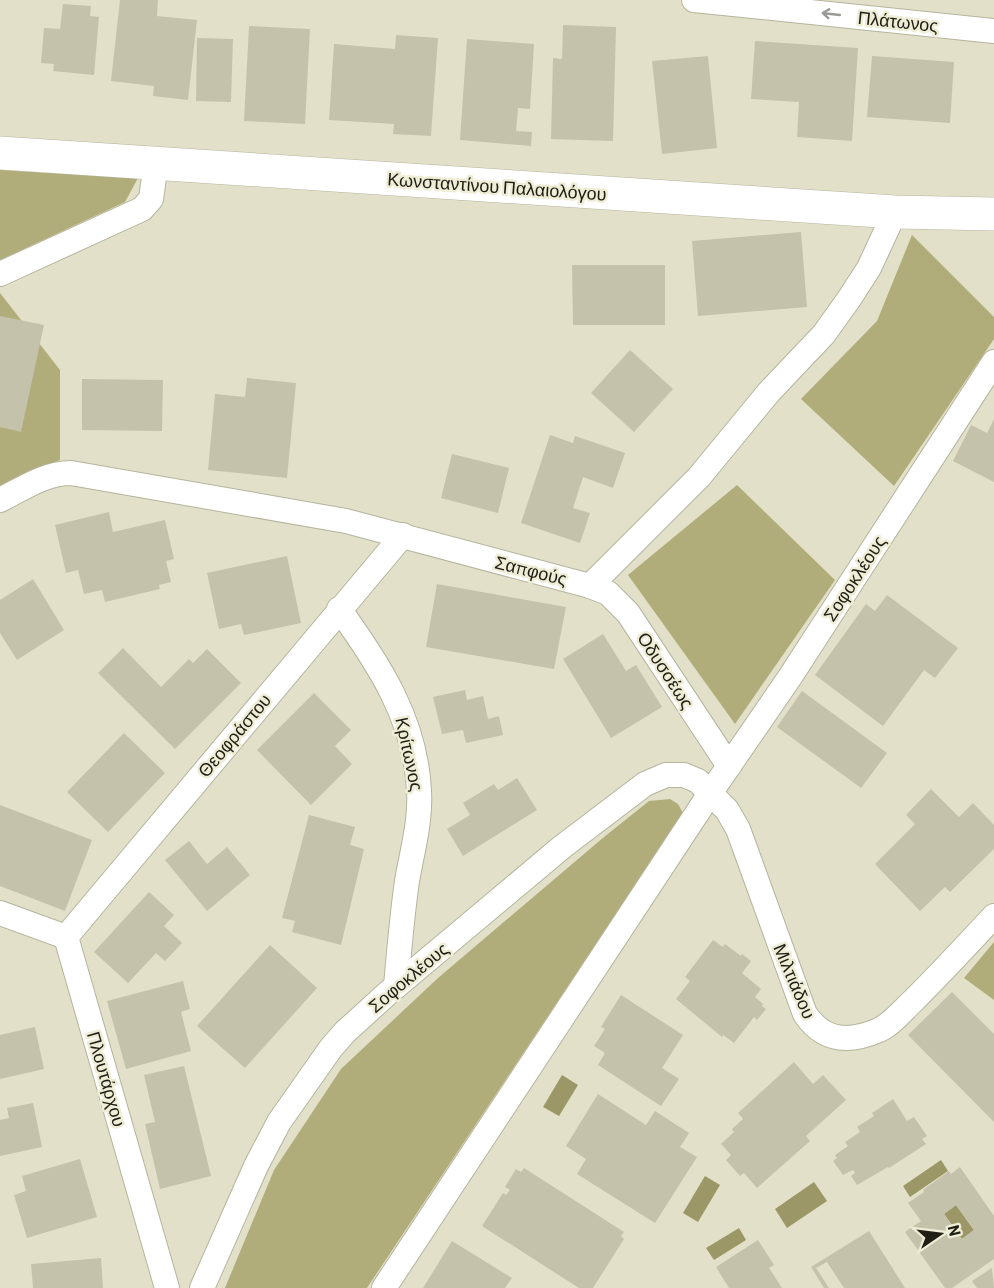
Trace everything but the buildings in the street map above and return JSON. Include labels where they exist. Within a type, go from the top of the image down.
[{"type":"street","name":"Πλάτωνος","points":[[694,0],[994,31]]},
{"type":"street","name":"Κωνσταντίνου Παλαιολόγου","points":[[0,153],[895,212],[994,214]]},
{"type":"street","points":[[0,274],[142,209],[151,199],[156,163]]},
{"type":"street","name":"Σαπφούς","points":[[0,500],[40,480],[71,473],[346,521],[590,586],[699,477],[769,392],[824,334],[849,300],[868,268],[895,212]]},
{"type":"street","name":"Σοφοκλέους","points":[[384,1288],[711,792],[790,677],[994,362]]},
{"type":"street","name":"Θεοφράστου","points":[[66,937],[403,535]]},
{"type":"street","name":"Οδυσσέως","points":[[590,586],[608,593],[628,613],[729,766]]},
{"type":"street","name":"Κρίτωνος","points":[[339,609],[389,684],[407,727],[416,767],[419,813],[407,884],[396,986]]},
{"type":"street","name":"Σοφοκλέους","points":[[202,1288],[268,1141],[292,1102],[338,1040],[396,986],[562,848],[645,784],[666,775],[684,775],[698,781],[711,792]]},
{"type":"street","name":"Μιλτιάδου","points":[[711,792],[727,810],[738,829],[805,1014],[812,1024],[824,1034],[846,1038],[879,1030],[892,1021],[994,916]]},
{"type":"street","points":[[0,913],[66,937]]},
{"type":"street","name":"Πλουτάρχου","points":[[66,937],[167,1288]]},
{"type":"shaded area","points":[[0,170],[138,178],[125,202],[0,260]]},
{"type":"shaded area","points":[[912,235],[994,317],[994,339],[894,486],[801,399],[877,321]]},
{"type":"shaded area","points":[[0,293],[60,370],[60,460],[0,488]]},
{"type":"shaded area","points":[[737,485],[835,580],[735,724],[628,575]]},
{"type":"shaded area","points":[[670,799],[678,804],[683,813],[367,1288],[225,1288],[274,1170],[341,1069],[438,978],[604,837],[649,801]]},
{"type":"shaded area","points":[[994,942],[994,1000],[964,978]]},
{"type":"shaded area","points":[[562,1075],[578,1085],[559,1116],[543,1107]]},
{"type":"shaded area","points":[[941,1160],[948,1171],[910,1197],[903,1186]]},
{"type":"shaded area","points":[[705,1176],[720,1185],[698,1222],[683,1213]]},
{"type":"shaded area","points":[[814,1182],[827,1201],[787,1228],[775,1209]]},
{"type":"shaded area","points":[[956,1205],[974,1230],[962,1239],[944,1214]]},
{"type":"shaded area","points":[[739,1228],[746,1240],[714,1260],[706,1248]]}]
